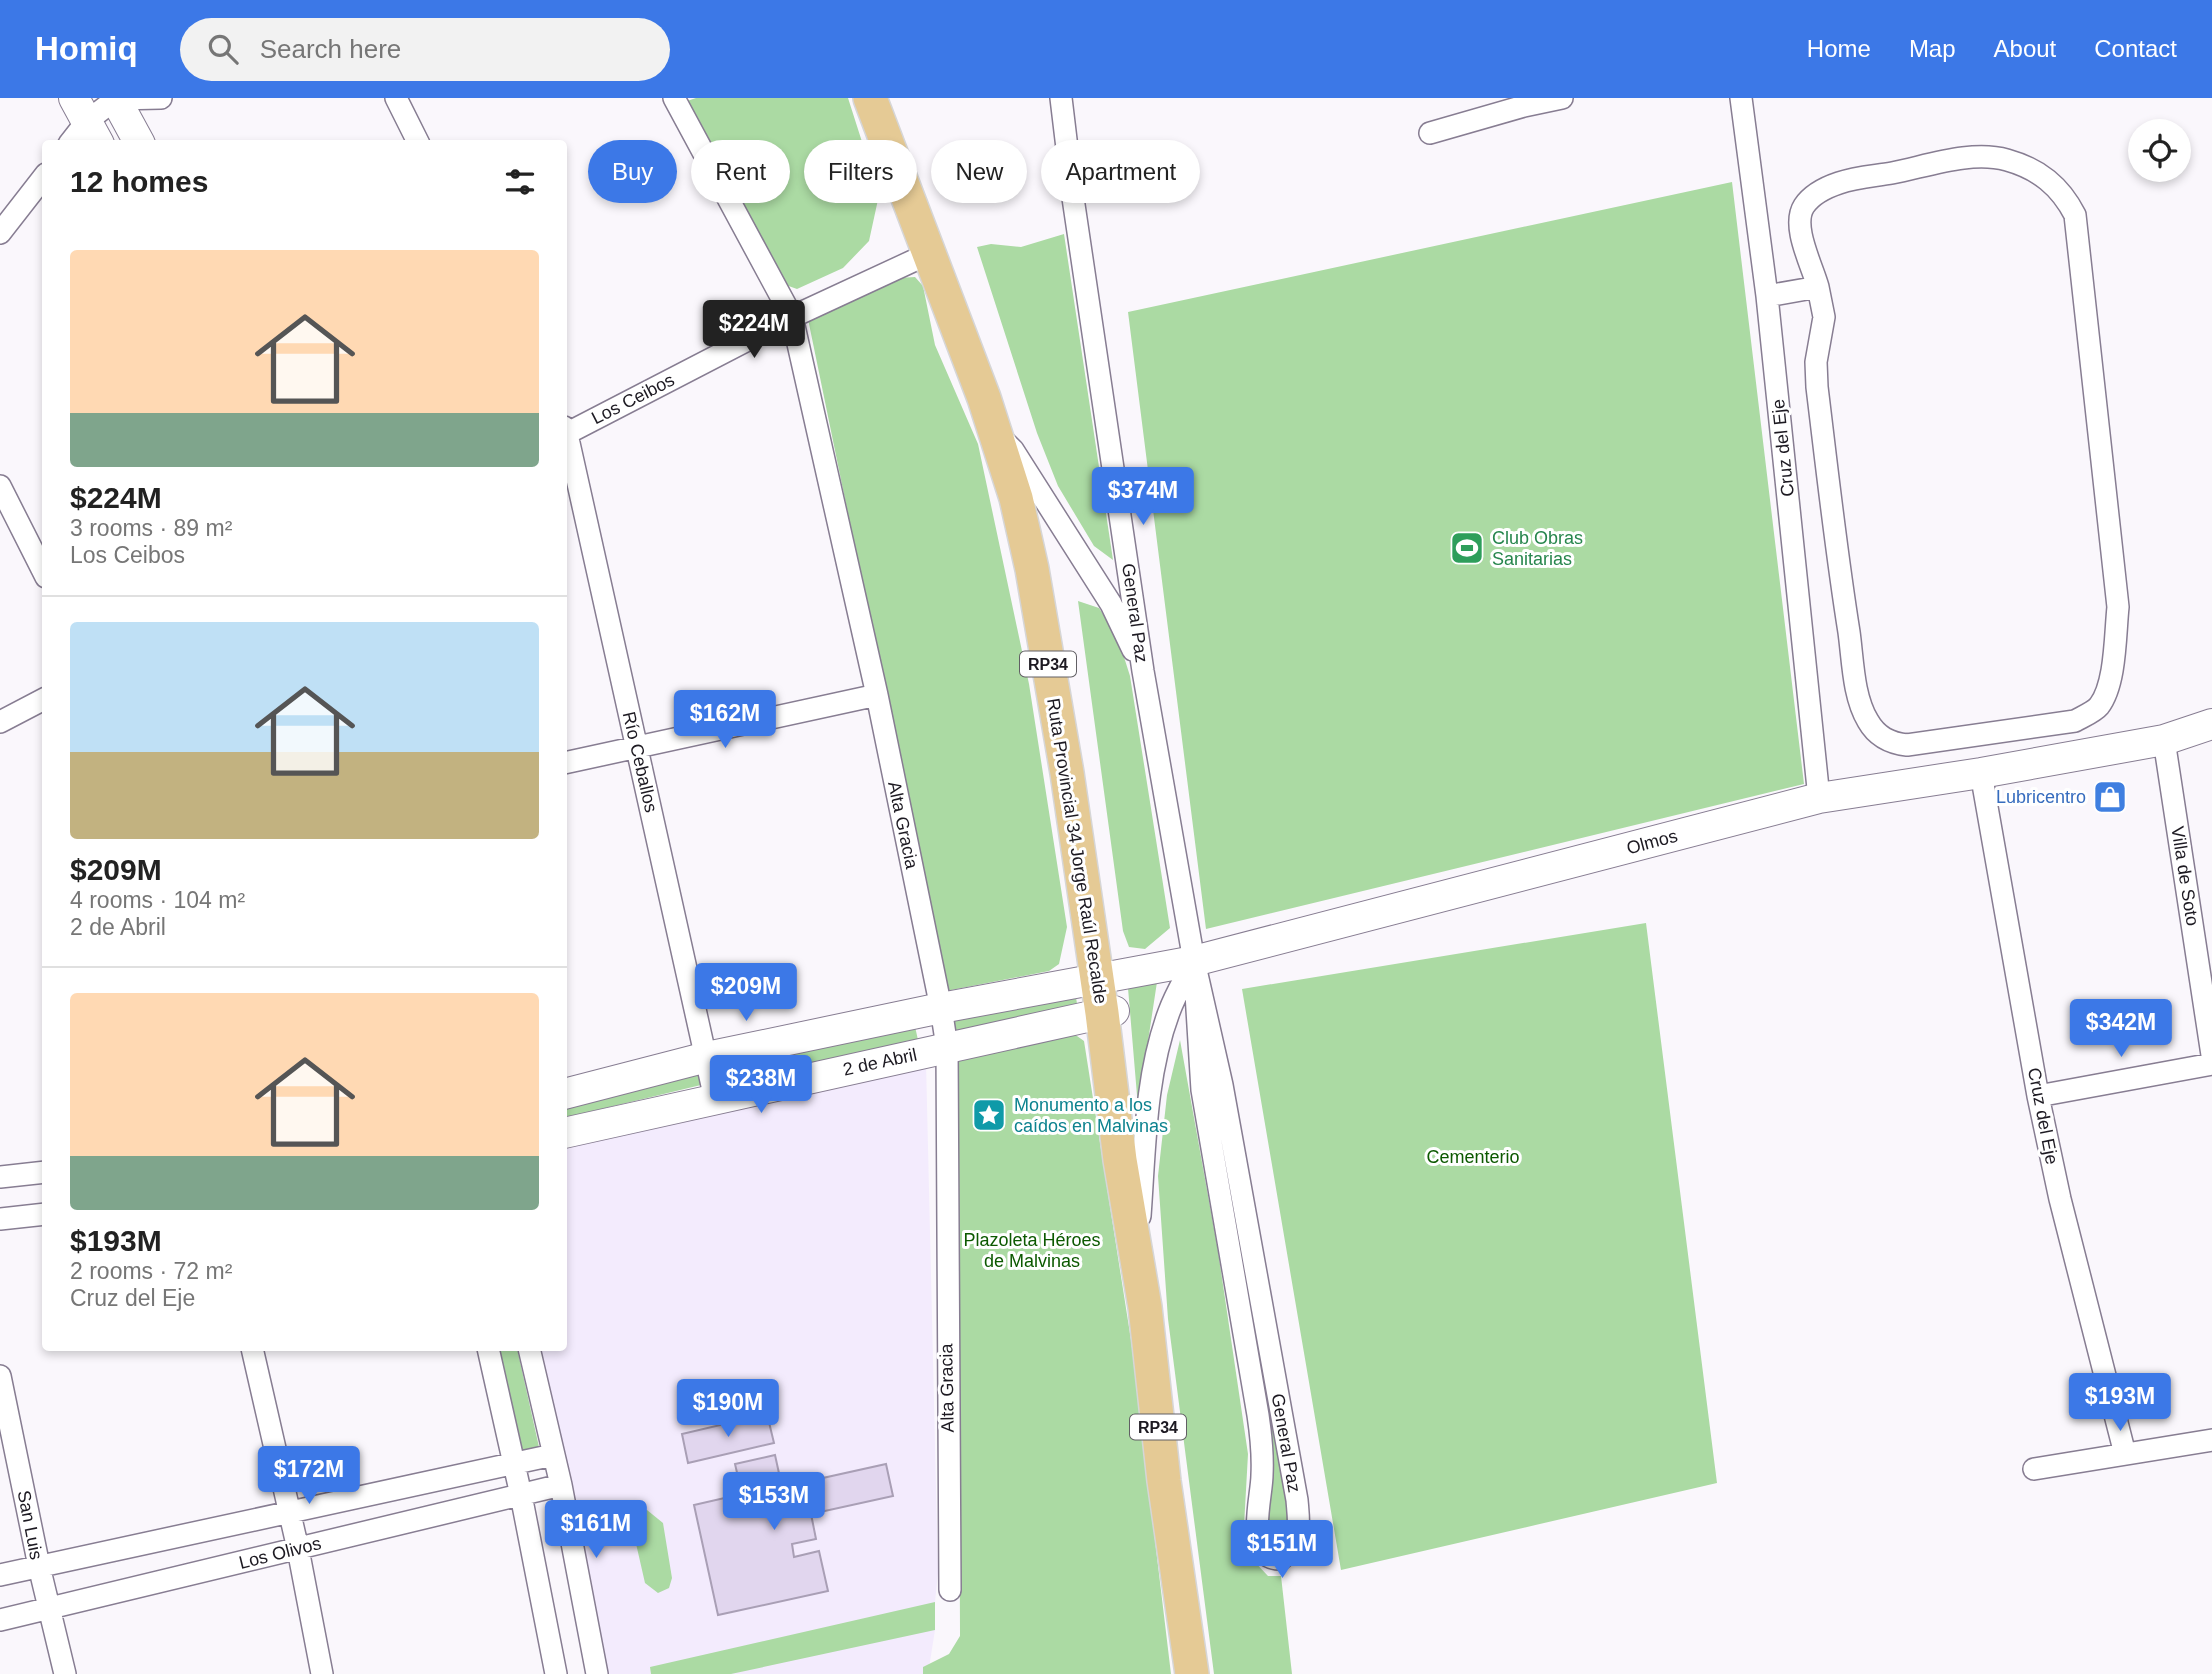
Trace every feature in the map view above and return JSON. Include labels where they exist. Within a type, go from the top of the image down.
[{"type":"main road","name":"Ruta Provincial 34 Jorge Raúl Recalde","points":[[870,98],[1004,441]]},
{"type":"main road","name":"Ruta Provincial 34 Jorge Raúl Recalde","points":[[885,98],[973,331],[1004,441],[1045,568],[1103,979],[1132,1158],[1136,1253],[1150,1349],[1164,1480],[1192,1674]]},
{"type":"street","points":[[82,127],[116,99],[161,98]]},
{"type":"street","points":[[396,98],[417,140]]},
{"type":"street","name":"Alta Gracia","points":[[674,98],[792,317],[877,695],[941,1008],[947,1047],[950,1590]]},
{"type":"street","name":"General Paz","points":[[1061,98],[1075,212],[1143,671],[1194,961],[1222,1085],[1297,1500],[1300,1525],[1297,1544],[1281,1559],[1271,1559],[1264,1554],[1256,1527],[1263,1452],[1202,1090],[1194,961]]},
{"type":"street","points":[[1430,133],[1524,102],[1562,98]]},
{"type":"street","name":"Cruz del Eje","points":[[1741,98],[1767,296],[1819,798]]},
{"type":"street","points":[[116,99],[138,140]]},
{"type":"street","points":[[1974,157],[2004,159],[2026,166],[2051,181],[2067,199],[2075,215],[2118,607],[2112,665],[2107,690],[2098,708],[2075,721],[1907,745],[1895,744],[1879,736],[1867,721],[1858,694],[1817,387],[1816,362],[1824,317],[1818,287],[1800,234],[1803,207],[1815,194],[1840,182],[1974,157]]},
{"type":"street","points":[[0,233],[42,179]]},
{"type":"street","name":"Los Ceibos","points":[[567,431],[792,317],[930,253]]},
{"type":"street","points":[[1767,296],[1818,287]]},
{"type":"street","name":"Río Ceballos","points":[[567,441],[715,1099]]},
{"type":"street","points":[[1004,441],[1111,604],[1143,671]]},
{"type":"street","points":[[0,486],[42,568]]},
{"type":"street","points":[[567,762],[877,695]]},
{"type":"street","points":[[0,722],[42,700]]},
{"type":"street","name":"Olmos","points":[[1103,979],[1194,961],[1819,798],[1981,773],[2164,740],[2212,724]]},
{"type":"street","name":"Villa de Soto","points":[[2164,740],[2212,1055]]},
{"type":"street","name":"Cruz del Eje","points":[[1981,773],[2038,1096],[2060,1199],[2125,1454]]},
{"type":"street","points":[[1136,1253],[1150,1094],[1158,1045],[1169,1010],[1194,961]]},
{"type":"street","points":[[567,1093],[707,1057],[941,1008],[1103,979]]},
{"type":"street","name":"2 de Abril","points":[[567,1132],[1108,1012]]},
{"type":"street","points":[[2038,1096],[2212,1064]]},
{"type":"street","points":[[0,1177],[42,1172]]},
{"type":"street","points":[[0,1219],[42,1214]]},
{"type":"street","points":[[253,1351],[298,1549],[323,1674]]},
{"type":"street","points":[[489,1351],[521,1495],[556,1674]]},
{"type":"street","points":[[530,1351],[561,1485],[597,1674]]},
{"type":"street","name":"San Luis","points":[[0,1376],[38,1566],[65,1674]]},
{"type":"street","points":[[2034,1469],[2212,1440]]},
{"type":"street","name":"Los Olivos","points":[[0,1575],[553,1455]]},
{"type":"street","name":"Los Olivos","points":[[0,1620],[561,1485]]},
{"type":"shaded area","points":[[926,1062],[938,1573],[935,1630],[928,1674],[608,1674],[538,1351],[567,1351],[567,1144]]},
{"type":"green space","points":[[696,98],[848,98],[861,140],[804,140],[804,203],[877,203],[869,241],[843,268],[797,289],[783,284],[741,203],[790,203],[790,140],[707,140],[687,101]]},
{"type":"green space","name":"Club Obras Sanitarias","points":[[1732,182],[1804,784],[1206,929],[1128,312]]},
{"type":"green space","points":[[1064,234],[1113,560],[1094,546],[1058,486],[1037,433],[977,247],[991,244],[1021,247]]},
{"type":"green space","points":[[915,277],[923,286],[935,345],[978,444],[1029,684],[1067,927],[1059,964],[1049,971],[946,991],[808,319],[898,278]]},
{"type":"green space","points":[[1078,601],[1099,608],[1118,638],[1130,676],[1170,928],[1145,949],[1129,947],[1123,931]]},
{"type":"green space","name":"Cementerio","points":[[1646,923],[1717,1483],[1341,1570],[1242,989]]},
{"type":"green space","points":[[1157,982],[1138,1107],[1128,988]]},
{"type":"green space","points":[[1075,991],[1078,1010],[956,1032],[953,1013]]},
{"type":"green space","points":[[914,1022],[918,1040],[721,1085],[717,1067]]},
{"type":"green space","name":"Plazoleta Héroes de Malvinas","points":[[1070,1031],[1084,1041],[1131,1340],[1171,1674],[923,1674],[923,1667],[949,1654],[960,1636],[958,1062],[963,1053]]},
{"type":"green space","points":[[1180,1040],[1218,1251],[1248,1454],[1244,1526],[1253,1560],[1268,1576],[1281,1576],[1292,1674],[1214,1674],[1168,1319],[1158,1176],[1167,1095]]},
{"type":"green space","points":[[698,1072],[701,1085],[567,1117],[567,1102]]},
{"type":"green space","points":[[1232,1168],[1292,1514],[1288,1545],[1278,1548],[1266,1542],[1224,1169]]},
{"type":"green space","points":[[499,1351],[518,1351],[539,1447],[521,1451]]},
{"type":"green space","points":[[647,1510],[663,1523],[672,1578],[669,1588],[658,1593],[645,1583],[629,1513]]},
{"type":"green space","points":[[935,1602],[935,1630],[731,1674],[651,1674],[650,1667]]},
{"type":"building","points":[[767,1414],[774,1443],[688,1463],[682,1434]]},
{"type":"building","points":[[775,1455],[782,1487],[886,1464],[893,1496],[811,1514],[816,1539],[792,1544],[794,1557],[819,1551],[828,1591],[718,1615],[694,1505],[742,1494],[735,1464]]},
{"type":"place","name":"Club Obras Sanitarias","points":[[1467,548]]},
{"type":"place","name":"Lubricentro","points":[[2110,797]]},
{"type":"place","name":"Monumento a los caídos en Malvinas","points":[[989,1115]]}]
